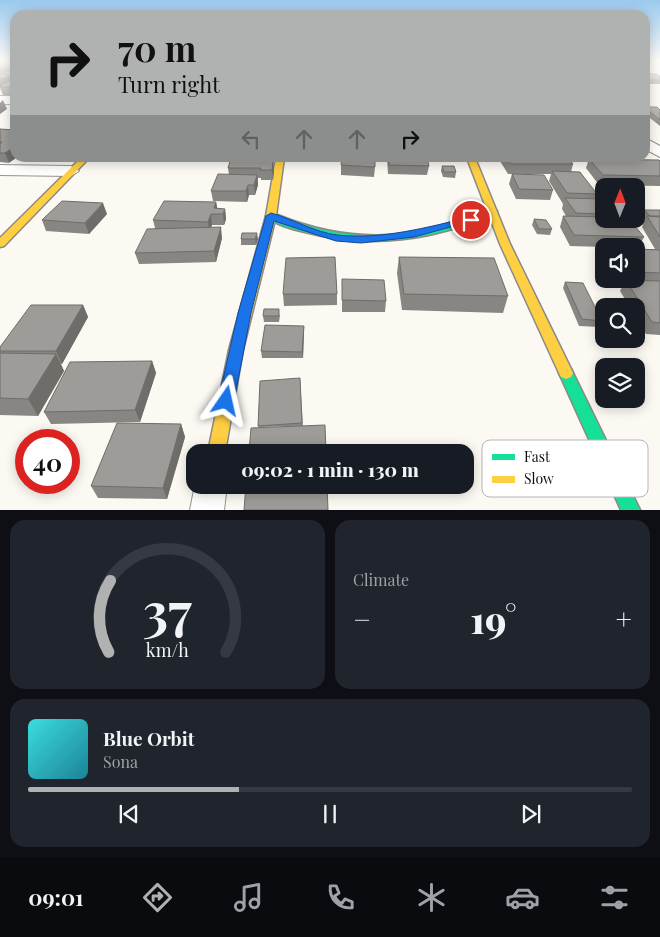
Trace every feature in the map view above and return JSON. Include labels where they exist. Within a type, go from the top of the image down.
[{"type":"street","points":[[0,244],[81,162]]},
{"type":"street","points":[[218,444],[236,350],[271,216],[279,162]]},
{"type":"street","points":[[473,162],[505,244],[598,440]]},
{"type":"street","points":[[0,170],[71,171]]},
{"type":"street","points":[[271,216],[323,235],[361,239],[443,228],[481,217],[492,211]]},
{"type":"street","points":[[207,510],[210,494]]},
{"type":"street","points":[[625,497],[631,510]]},
{"type":"building","points":[[2,85],[10,85],[10,87],[0,86]]},
{"type":"building","points":[[650,107],[657,107],[660,110],[660,120],[650,112]]},
{"type":"building","points":[[0,129],[10,130],[10,150],[5,153],[0,153],[0,144],[2,142],[0,142]]},
{"type":"building","points":[[660,161],[660,176],[603,175],[592,162]]},
{"type":"building","points":[[230,162],[273,162],[272,170],[228,168]]},
{"type":"building","points":[[341,162],[375,162],[375,167],[341,165]]},
{"type":"building","points":[[389,162],[428,162],[429,166],[389,165]]},
{"type":"building","points":[[509,162],[571,162],[573,164],[511,164]]},
{"type":"building","points":[[442,166],[454,166],[456,172],[444,172]]},
{"type":"building","points":[[552,171],[580,172],[595,191],[595,194],[567,193]]},
{"type":"building","points":[[218,174],[257,175],[254,185],[248,185],[246,191],[211,191]]},
{"type":"building","points":[[512,174],[544,175],[553,190],[519,189]]},
{"type":"building","points":[[565,198],[595,199],[595,214],[576,213]]},
{"type":"building","points":[[62,201],[103,203],[85,223],[42,220]]},
{"type":"building","points":[[164,201],[216,202],[214,208],[225,209],[223,214],[211,214],[208,222],[153,220]]},
{"type":"building","points":[[645,210],[660,210],[660,216],[650,216]]},
{"type":"building","points":[[563,216],[595,217],[595,228],[636,228],[644,237],[574,235]]},
{"type":"building","points":[[647,216],[660,217],[660,237]]},
{"type":"building","points":[[534,219],[546,220],[552,229],[539,229]]},
{"type":"building","points":[[221,227],[214,251],[135,253],[147,229]]},
{"type":"building","points":[[242,233],[257,233],[255,239],[241,239]]},
{"type":"building","points":[[645,249],[660,250],[660,273],[645,272]]},
{"type":"building","points":[[335,257],[337,294],[283,294],[286,258]]},
{"type":"building","points":[[399,257],[494,258],[508,296],[404,294]]},
{"type":"building","points":[[342,279],[384,280],[386,301],[342,300]]},
{"type":"building","points":[[645,281],[660,281],[660,323],[652,322],[645,311],[645,298],[637,298],[631,288],[645,288]]},
{"type":"building","points":[[565,282],[583,283],[595,307],[595,320],[582,319]]},
{"type":"building","points":[[31,305],[83,305],[56,351],[0,351],[0,347]]},
{"type":"building","points":[[264,309],[279,309],[279,316],[263,316]]},
{"type":"building","points":[[265,325],[304,326],[302,352],[261,351]]},
{"type":"building","points":[[0,353],[56,354],[28,399],[0,398]]},
{"type":"building","points":[[152,361],[135,410],[44,412],[70,362]]},
{"type":"building","points":[[300,378],[302,423],[258,426],[260,381]]},
{"type":"building","points":[[117,423],[181,424],[163,488],[91,486]]},
{"type":"building","points":[[325,425],[326,444],[250,444],[251,428]]},
{"type":"building","points":[[245,494],[327,494],[328,510],[244,510]]},
{"type":"traffic: fast","points":[[271,216],[297,227],[325,235],[382,239],[438,231],[492,211]]},
{"type":"traffic: fast","points":[[566,373],[598,440]]},
{"type":"traffic: fast","points":[[625,497],[631,510]]},
{"type":"traffic: slow","points":[[0,244],[81,162]]},
{"type":"traffic: slow","points":[[218,444],[236,350],[271,216],[279,162]]},
{"type":"traffic: slow","points":[[473,162],[505,244],[566,373]]},
{"type":"route","points":[[226,401],[244,313],[271,216],[316,233],[336,238],[361,239],[414,234],[471,220]]}]
